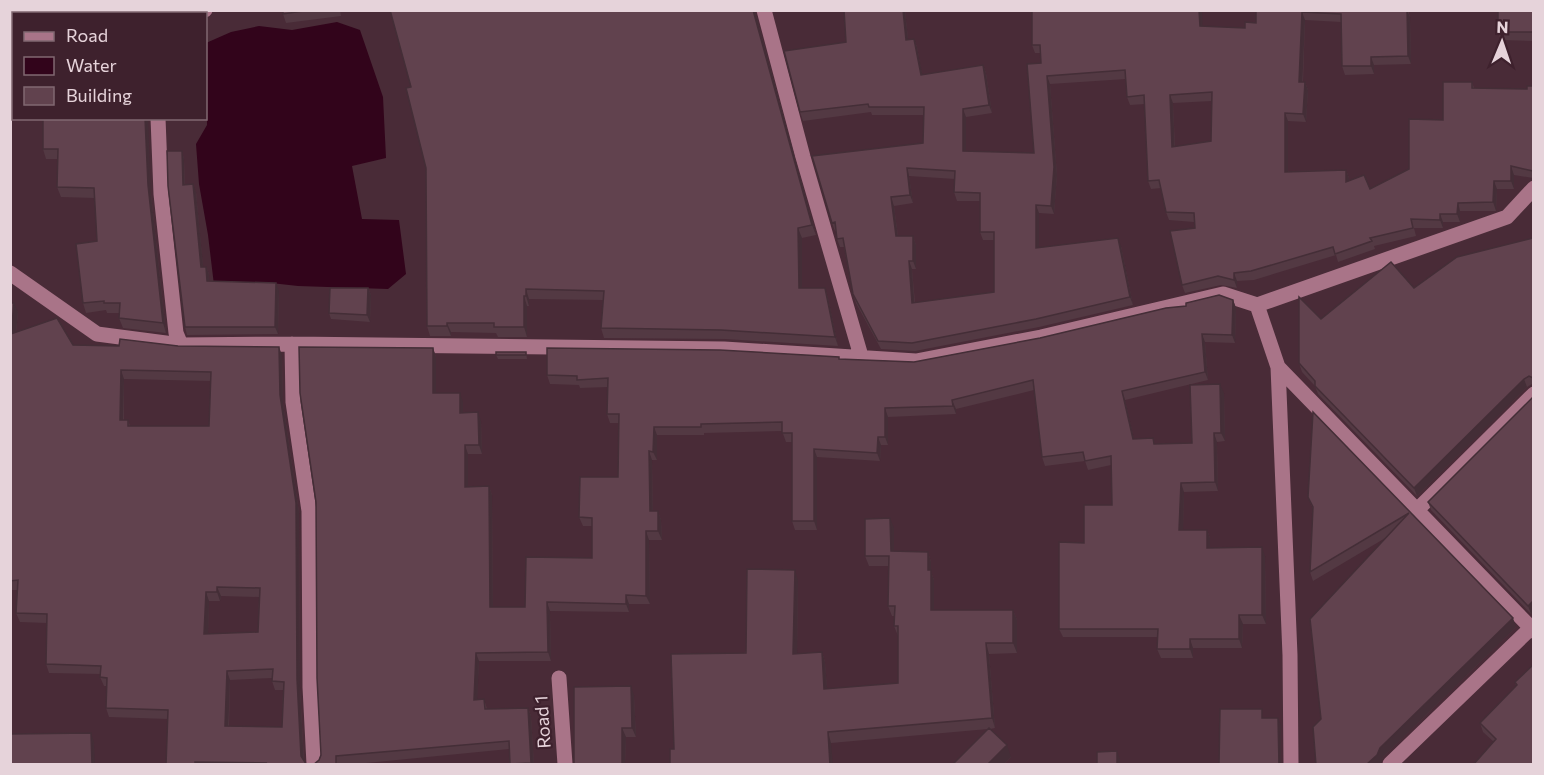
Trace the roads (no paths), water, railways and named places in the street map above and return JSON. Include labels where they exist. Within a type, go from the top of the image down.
[{"type":"street","points":[[765,10],[802,157],[861,356]]},
{"type":"street","points":[[158,120],[161,194],[176,333],[181,345]]},
{"type":"street","points":[[10,273],[97,334],[181,345],[292,344],[724,349],[916,361],[1041,337],[1223,294],[1257,306],[1507,217],[1533,188]]},
{"type":"street","points":[[1257,306],[1278,367],[1290,656],[1291,765]]},
{"type":"street","points":[[292,344],[293,402],[309,511],[310,687],[314,765]]},
{"type":"street","points":[[1278,367],[1532,628],[1390,765]]},
{"type":"street","points":[[1417,510],[1533,394]]},
{"type":"street","name":"Road 1","points":[[559,678],[565,765]]},
{"type":"water","points":[[337,22],[360,30],[383,97],[386,158],[352,166],[362,219],[399,220],[406,274],[388,289],[298,286],[262,282],[214,285],[199,184],[196,144],[207,125],[207,43],[231,32],[259,26],[292,30]]}]
